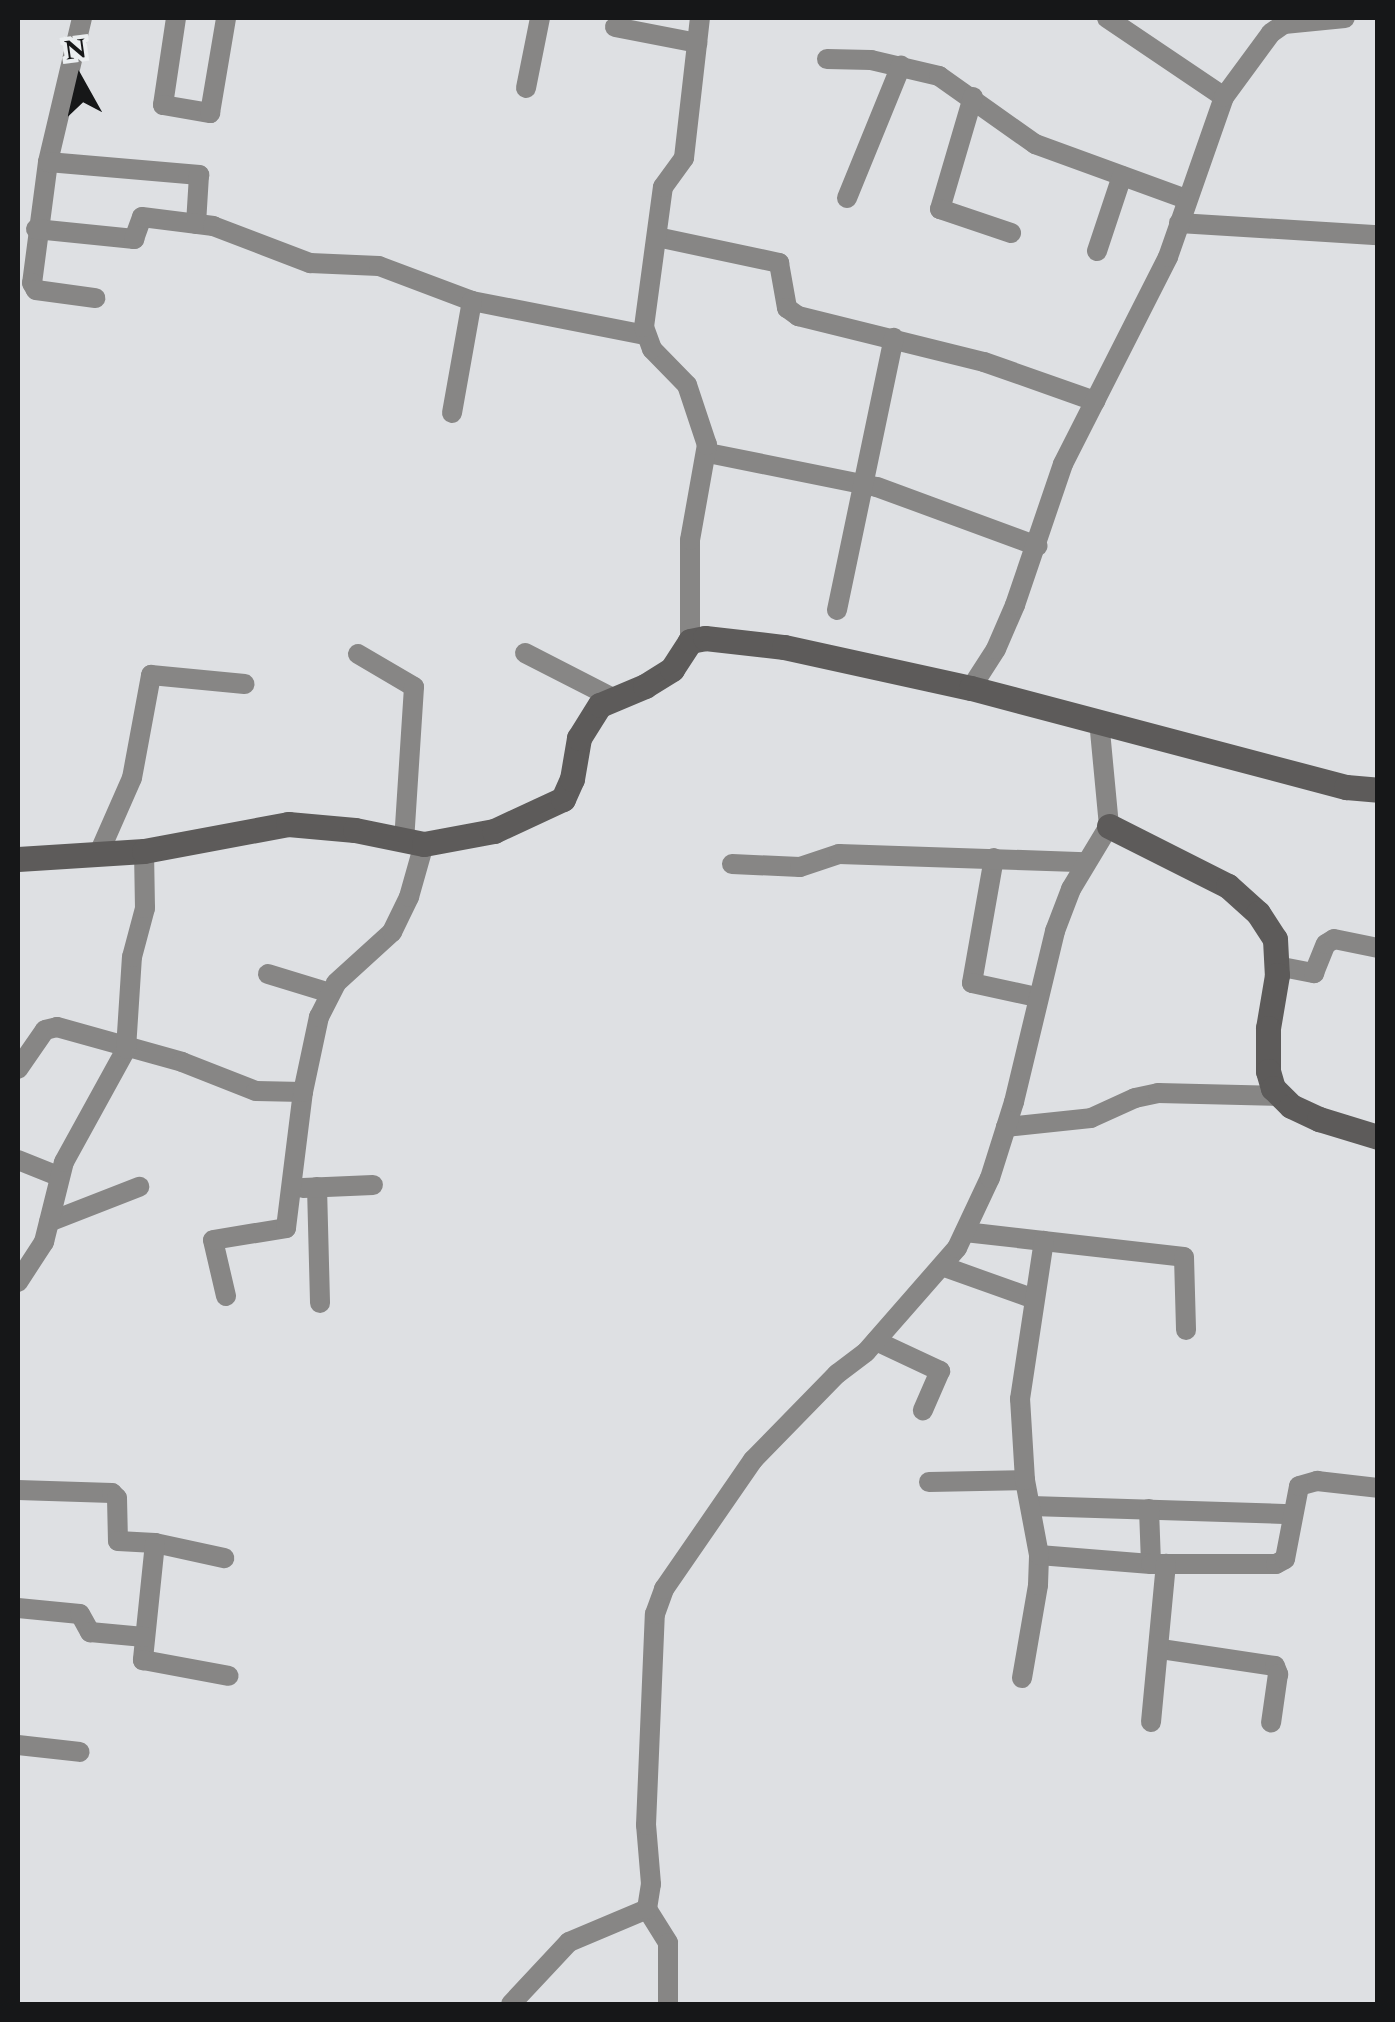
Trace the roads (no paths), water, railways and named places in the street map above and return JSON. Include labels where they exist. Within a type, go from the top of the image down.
[{"type":"street","points":[[82,18],[48,162],[36,229],[33,287],[96,298]]},
{"type":"street","points":[[176,18],[163,105],[210,113],[226,18]]},
{"type":"street","points":[[526,88],[540,18]]},
{"type":"street","points":[[645,335],[664,187],[684,158],[700,18]]},
{"type":"street","points":[[1107,18],[1224,97]]},
{"type":"street","points":[[971,688],[996,649],[1037,546],[1063,464],[1168,257],[1224,97],[1272,33],[1284,24],[1345,18]]},
{"type":"street","points":[[615,27],[696,43]]},
{"type":"street","points":[[827,59],[901,66],[939,76],[1034,144],[1186,199]]},
{"type":"street","points":[[847,198],[901,66]]},
{"type":"street","points":[[973,97],[940,208],[1010,233]]},
{"type":"street","points":[[48,162],[200,175],[196,224]]},
{"type":"street","points":[[1097,251],[1122,176]]},
{"type":"street","points":[[18,859],[144,851],[288,824],[414,842],[494,831],[563,799],[572,778],[580,738],[600,705],[646,686],[672,669],[690,641],[690,540],[708,453],[687,385],[645,335],[472,301],[378,266],[310,263],[231,230],[142,218],[134,239],[36,229]]},
{"type":"street","points":[[1178,223],[1378,235]]},
{"type":"street","points":[[657,237],[779,263],[791,313],[984,362],[1095,400]]},
{"type":"street","points":[[452,413],[472,301]]},
{"type":"street","points":[[837,610],[894,338]]},
{"type":"street","points":[[708,453],[865,484],[942,508],[1037,546]]},
{"type":"street","points":[[690,641],[732,640],[784,647],[971,688],[1346,787],[1378,790]]},
{"type":"street","points":[[526,653],[613,698]]},
{"type":"street","points":[[226,1296],[213,1240],[283,1230],[319,1018],[330,993],[392,932],[409,896],[414,842],[414,687],[358,654]]},
{"type":"street","points":[[100,854],[132,778],[151,675],[245,684]]},
{"type":"street","points":[[668,2004],[668,1943],[647,1910],[650,1884],[646,1825],[654,1628],[664,1589],[753,1460],[876,1340],[942,1266],[965,1232],[990,1178],[1006,1127],[1055,930],[1085,862],[1109,826],[1100,722]]},
{"type":"street","points":[[1109,826],[1228,886],[1258,913],[1275,938],[1277,966],[1268,1028],[1268,1071],[1282,1096],[1319,1119],[1378,1137]]},
{"type":"street","points":[[18,1282],[35,1261],[49,1222],[58,1176],[126,1049],[132,957],[146,890],[144,851]]},
{"type":"street","points":[[732,864],[800,867],[840,854],[1085,862]]},
{"type":"street","points":[[994,858],[972,983],[1037,997]]},
{"type":"street","points":[[1277,966],[1314,973],[1326,944],[1334,939],[1378,948]]},
{"type":"street","points":[[268,974],[330,993]]},
{"type":"street","points":[[18,1069],[50,1027],[182,1062],[256,1091],[304,1092]]},
{"type":"street","points":[[1006,1127],[1091,1118],[1134,1098],[1158,1093],[1282,1096]]},
{"type":"street","points":[[18,1160],[58,1176]]},
{"type":"street","points":[[292,1188],[373,1185]]},
{"type":"street","points":[[49,1222],[139,1187]]},
{"type":"street","points":[[317,1188],[320,1303]]},
{"type":"street","points":[[965,1232],[1184,1257],[1186,1330]]},
{"type":"street","points":[[1022,1678],[1039,1556],[1025,1480],[1020,1399],[1044,1240]]},
{"type":"street","points":[[942,1266],[1034,1298]]},
{"type":"street","points":[[876,1340],[940,1371],[923,1410]]},
{"type":"street","points":[[930,1482],[1025,1480]]},
{"type":"street","points":[[1039,1556],[1159,1564],[1276,1564],[1285,1559],[1294,1492],[1306,1482],[1378,1488]]},
{"type":"street","points":[[18,1490],[112,1494],[117,1498],[116,1539],[224,1558]]},
{"type":"street","points":[[1030,1506],[1291,1514]]},
{"type":"street","points":[[1149,1509],[1159,1564],[1162,1649],[1151,1722]]},
{"type":"street","points":[[155,1543],[144,1637],[146,1663],[229,1676]]},
{"type":"street","points":[[18,1608],[80,1614],[90,1632],[144,1637]]},
{"type":"street","points":[[1162,1649],[1275,1666],[1278,1674],[1271,1724]]},
{"type":"street","points":[[18,1745],[80,1752]]},
{"type":"street","points":[[511,2004],[569,1942],[647,1910]]}]
